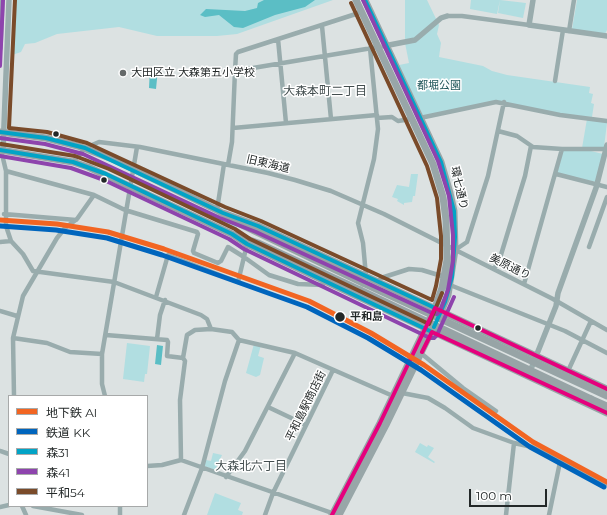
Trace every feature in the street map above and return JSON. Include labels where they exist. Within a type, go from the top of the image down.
[{"type":"highway","points":[[2,132],[46,138],[84,148],[133,169],[220,212],[240,224],[364,280],[607,396]]},
{"type":"highway","points":[[1,150],[73,162],[130,185],[232,234],[258,243],[607,406]]},
{"type":"highway","points":[[232,234],[247,244],[607,414]]},
{"type":"highway","points":[[364,280],[381,283],[607,389]]},
{"type":"highway","points":[[381,283],[411,309],[472,340],[498,356],[505,365]]},
{"type":"main road","name":"環七通り","points":[[337,515],[393,396],[433,320],[434,308],[445,277],[447,245],[446,220],[433,164],[356,0]]},
{"type":"main road","name":"環七通り","points":[[365,0],[388,46],[441,162],[454,211],[455,250],[450,285],[442,312],[433,320]]},
{"type":"main road","name":"環七通り","points":[[337,515],[422,354],[428,330]]},
{"type":"street","points":[[0,48],[2,0]]},
{"type":"street","points":[[9,0],[1,150],[6,171],[7,192],[4,214],[11,241],[22,253],[33,271],[114,282],[204,316],[211,329]]},
{"type":"street","points":[[529,25],[534,0]]},
{"type":"street","points":[[555,81],[574,0]]},
{"type":"street","points":[[220,212],[226,164],[233,128],[236,54],[238,52],[362,12]]},
{"type":"street","points":[[235,71],[325,55],[388,46],[415,40],[441,18],[446,16],[462,16],[607,36]]},
{"type":"street","points":[[322,26],[331,119]]},
{"type":"street","points":[[278,39],[286,123]]},
{"type":"street","points":[[364,280],[363,243],[358,223],[361,204],[374,159],[378,129],[370,48]]},
{"type":"street","points":[[420,118],[487,104],[504,102],[560,115],[607,121]]},
{"type":"street","points":[[455,250],[466,242],[488,176],[504,102]]},
{"type":"street","points":[[233,128],[377,116],[392,117],[398,121],[411,119]]},
{"type":"street","points":[[498,131],[517,136],[532,148],[607,148],[597,184],[537,356],[528,376]]},
{"type":"street","name":"旧東海道","points":[[84,148],[99,142],[137,147],[226,164],[295,180],[361,204],[455,250]]},
{"type":"street","points":[[494,269],[500,258],[523,183],[531,146]]},
{"type":"street","points":[[105,395],[102,384],[102,354],[125,210],[137,147]]},
{"type":"street","points":[[73,162],[84,148]]},
{"type":"street","points":[[524,284],[562,149]]},
{"type":"street","points":[[6,171],[94,195],[125,210],[197,232],[198,234],[193,251],[194,253],[218,263],[222,261],[228,247],[269,275],[298,284],[323,285],[325,281]]},
{"type":"street","points":[[556,174],[607,187]]},
{"type":"street","points":[[14,395],[13,338],[17,316],[23,296],[57,238],[65,228],[76,220],[94,195]]},
{"type":"street","points":[[589,248],[607,197]]},
{"type":"street","points":[[4,214],[76,220]]},
{"type":"street","points":[[0,242],[11,241]]},
{"type":"street","points":[[156,297],[168,255],[238,282],[247,244]]},
{"type":"street","name":"美原通り","points":[[455,250],[556,301]]},
{"type":"street","points":[[381,283],[381,278],[409,269],[422,270],[445,277]]},
{"type":"street","points":[[450,285],[548,324],[607,353]]},
{"type":"street","points":[[157,339],[160,315],[165,300]]},
{"type":"street","points":[[556,301],[607,330]]},
{"type":"street","points":[[0,311],[17,316]]},
{"type":"street","points":[[568,371],[581,339],[591,321]]},
{"type":"street","points":[[181,460],[180,400],[185,361],[183,358],[186,335],[190,332],[201,329],[232,332],[239,340],[295,353],[393,396]]},
{"type":"street","points":[[106,335],[157,339],[168,342],[168,357],[183,358]]},
{"type":"street","points":[[13,338],[47,343],[70,352],[102,354]]},
{"type":"street","points":[[184,515],[202,468],[225,381],[239,340]]},
{"type":"street","points":[[226,477],[245,451],[295,353]]},
{"type":"street","points":[[422,354],[463,388],[496,411]]},
{"type":"street","name":"平和島駅商店街","points":[[265,515],[273,493],[333,370]]},
{"type":"street","points":[[402,393],[428,398],[446,408],[473,428],[514,443],[532,447],[607,484]]},
{"type":"street","points":[[268,407],[306,425]]},
{"type":"street","points":[[506,515],[514,443]]},
{"type":"street","points":[[148,466],[162,465],[181,460],[337,515]]},
{"type":"street","points":[[549,515],[560,462]]},
{"type":"street","points":[[38,507],[82,515]]},
{"type":"green space","points":[[14,0],[333,0],[237,34],[217,36],[157,36],[119,27],[57,34],[35,43],[25,44],[21,52],[12,55]]},
{"type":"green space","name":"都堀公園","points":[[405,0],[427,0],[439,25],[437,34],[441,43],[439,57],[483,66],[492,71],[507,75],[590,87],[589,93],[593,94],[591,103],[594,104],[592,117],[559,114],[504,102],[423,116],[399,65],[409,63],[405,43]]},
{"type":"green space","points":[[471,0],[500,0],[497,14],[470,9]]},
{"type":"green space","points":[[500,0],[526,3],[523,18],[498,13]]},
{"type":"green space","points":[[577,0],[607,0],[607,30],[605,34],[572,29]]},
{"type":"green space","points":[[587,119],[607,123],[604,147],[582,148]]},
{"type":"green space","points":[[563,151],[591,151],[603,154],[596,182],[557,173]]},
{"type":"green space","points":[[411,174],[418,174],[415,196],[413,196],[412,202],[404,203],[404,205],[397,201],[398,199],[392,197],[397,185],[409,187]]},
{"type":"green space","points":[[146,183],[237,226],[236,228],[145,186]]},
{"type":"green space","points":[[127,343],[150,346],[147,374],[145,374],[144,382],[123,379]]},
{"type":"green space","points":[[254,344],[261,345],[258,356],[264,358],[260,375],[256,377],[246,373]]},
{"type":"green space","points":[[420,443],[427,447],[428,445],[434,448],[428,457],[435,462],[434,463],[415,452]]},
{"type":"green space","points":[[213,453],[222,455],[215,470],[204,466],[206,460],[211,461]]},
{"type":"green space","points":[[215,493],[241,503],[238,510],[243,512],[242,515],[207,515]]},
{"type":"water","points":[[264,0],[315,0],[305,7],[275,15],[243,28],[234,27],[219,15],[205,17],[200,15],[206,9],[245,11],[257,8],[258,3]]},
{"type":"water","points":[[150,68],[158,69],[156,89],[149,88]]},
{"type":"water","points":[[157,345],[163,346],[161,365],[155,364]]},
{"type":"metro line","name":"Al","points":[[0,220],[57,224],[108,232],[164,249],[309,301],[371,333],[424,365],[533,442],[607,482]]},
{"type":"rail line","name":"KK","points":[[0,226],[56,230],[107,238],[162,255],[307,307],[368,338],[421,370],[530,447],[604,487]]},
{"type":"transit line","name":"森41","points":[[0,66],[3,0]]},
{"type":"transit line","name":"平和54","points":[[15,0],[9,128],[47,132],[87,143],[432,300],[441,259],[441,236],[437,198],[427,166],[351,3]]},
{"type":"transit line","name":"森41","points":[[0,138],[45,144],[83,154],[220,218],[256,232],[437,314],[440,311],[448,290],[453,261],[453,235],[449,196],[438,161],[363,0]]},
{"type":"transit line","name":"森31","points":[[365,0],[441,162],[454,211],[455,237],[452,277],[445,302],[434,327]]},
{"type":"transit line","name":"森31","points":[[0,132],[46,138],[85,148],[223,213],[258,226],[435,308]]},
{"type":"transit line","name":"平和54","points":[[1,144],[75,156],[109,169],[235,229],[250,239],[429,324],[442,293]]},
{"type":"transit line","name":"森31","points":[[0,150],[73,162],[106,174],[232,234],[247,244],[432,332]]},
{"type":"transit line","name":"森41","points":[[0,156],[71,168],[104,180],[229,239],[244,249],[430,338],[434,338],[437,335],[454,297]]},
{"type":"transit line","points":[[332,515],[380,423],[435,308],[607,389]]},
{"type":"transit line","points":[[422,352],[432,332],[607,413]]},
{"type":"place","name":"大田区立 大森第五小学校","points":[[123,73]]},
{"type":"place","name":"平和島","points":[[340,317]]},
{"type":"district","name":"大森本町二丁目","points":[[325,91]]},
{"type":"district","name":"大森北六丁目","points":[[251,466]]}]
